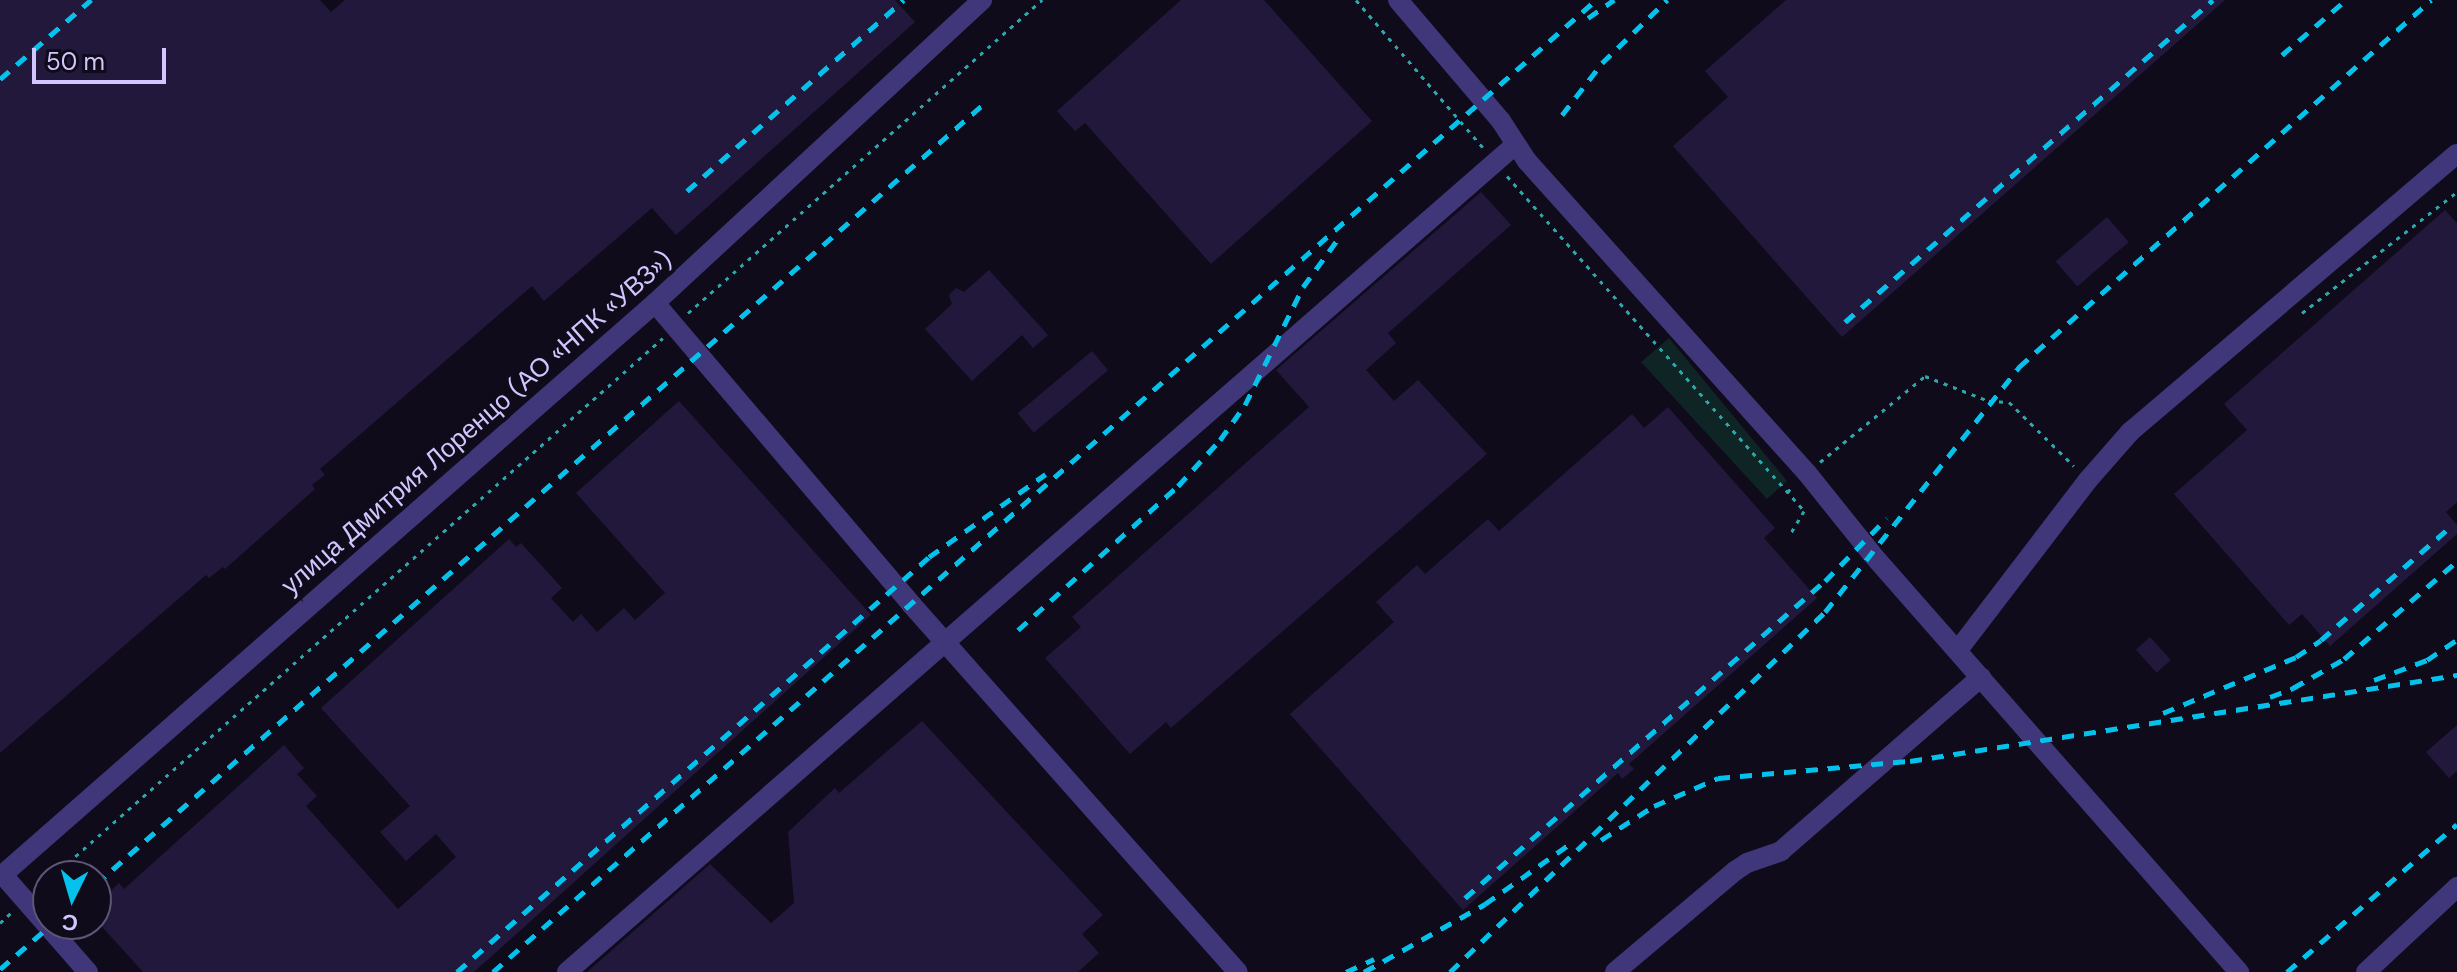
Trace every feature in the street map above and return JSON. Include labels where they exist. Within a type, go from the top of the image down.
[{"type":"lane","points":[[1398,0],[1501,121],[1515,145],[1807,473],[1863,543],[2239,972]]},
{"type":"lane","name":"улица Дмитрия Лоренцо (АО «НПК «УВЗ»)","points":[[2,876],[655,303],[974,2]]},
{"type":"lane","points":[[567,972],[1515,145]]},
{"type":"lane","points":[[1958,650],[2088,480],[2130,432],[2457,154]]},
{"type":"lane","points":[[655,303],[947,642],[1238,972]]},
{"type":"lane","points":[[1615,972],[1735,871],[1747,863],[1781,851],[1981,677]]},
{"type":"lane","points":[[2,876],[88,972]]},
{"type":"lane","points":[[2366,972],[2457,887]]},
{"type":"path","points":[[71,860],[1042,0]]},
{"type":"path","points":[[1356,0],[1495,163],[1804,511],[1789,536]]},
{"type":"path","points":[[2297,317],[2457,192]]},
{"type":"path","points":[[1787,492],[1925,376],[1989,401],[2009,402],[2088,480]]},
{"type":"green space","points":[[1669,338],[1787,481],[1767,499],[1641,362]]},
{"type":"building","points":[[0,0],[320,0],[331,12],[345,0],[895,0],[915,22],[676,235],[652,208],[544,301],[532,286],[320,469],[325,475],[312,485],[315,489],[225,569],[223,567],[209,578],[206,575],[0,753]]},
{"type":"building","points":[[1181,0],[1264,0],[1372,121],[1211,264],[1085,123],[1075,131],[1057,111]]},
{"type":"building","points":[[1786,0],[2225,0],[1842,337],[1673,146],[1728,97],[1705,71]]},
{"type":"building","points":[[1481,192],[1511,225],[1388,333],[1396,343],[1366,370],[1394,401],[1418,380],[1487,454],[1171,728],[1166,722],[1130,754],[1045,658],[1081,627],[1072,617],[1309,407],[1276,370]]},
{"type":"building","points":[[2445,210],[2457,223],[2457,502],[2446,512],[2457,525],[2457,534],[2330,646],[2302,614],[2289,625],[2174,494],[2247,430],[2224,404]]},
{"type":"building","points":[[2107,217],[2129,242],[2077,287],[2056,262]]},
{"type":"building","points":[[989,270],[1048,335],[1033,348],[1022,335],[972,381],[925,329],[952,304],[949,295],[956,288],[964,292]]},
{"type":"building","points":[[1092,351],[1108,370],[1034,433],[1018,413]]},
{"type":"building","points":[[679,401],[871,615],[474,972],[143,972],[112,938],[112,889],[119,883],[124,889],[284,745],[304,768],[297,774],[317,796],[306,806],[398,909],[456,857],[436,834],[406,861],[380,832],[410,806],[321,708],[509,539],[516,547],[521,543],[562,588],[551,598],[573,622],[581,614],[597,632],[624,608],[635,620],[665,593],[576,493]]},
{"type":"building","points":[[1668,407],[1775,528],[1764,538],[1817,598],[1629,764],[1634,769],[1622,779],[1618,773],[1463,910],[1290,714],[1394,622],[1376,602],[1417,565],[1425,574],[1488,519],[1499,531],[1632,414],[1644,428]]},
{"type":"building","points":[[2150,637],[2171,660],[2157,673],[2136,650]]},
{"type":"building","points":[[922,721],[1103,915],[1082,934],[1099,953],[1078,972],[587,972],[710,864],[771,923],[794,903],[788,832],[835,788],[839,793]]},
{"type":"building","points":[[2457,725],[2457,771],[2449,778],[2426,752]]},
{"type":"railway","points":[[0,79],[91,0]]},
{"type":"railway","points":[[687,191],[904,0]]},
{"type":"railway","points":[[493,972],[1596,0]]},
{"type":"railway","points":[[1588,18],[1614,0]]},
{"type":"railway","points":[[1562,115],[1602,63],[1667,0]]},
{"type":"railway","points":[[1845,322],[2213,0]]},
{"type":"railway","points":[[2282,55],[2346,0]]},
{"type":"railway","points":[[1450,972],[1825,612],[2019,367],[2431,0]]},
{"type":"railway","points":[[112,870],[987,101]]},
{"type":"railway","points":[[1018,630],[1178,486],[1220,440],[1245,405],[1303,287],[1338,239]]},
{"type":"railway","points":[[457,972],[929,557],[1046,474]]},
{"type":"railway","points":[[1465,898],[1825,581],[1887,518]]},
{"type":"railway","points":[[2163,713],[2296,657],[2321,640],[2450,527]]},
{"type":"railway","points":[[2270,697],[2293,688],[2344,659],[2457,561]]},
{"type":"railway","points":[[2374,680],[2427,660],[2457,640]]},
{"type":"railway","points":[[1601,840],[1654,806],[1718,778],[1910,761],[2457,675]]},
{"type":"railway","points":[[2287,972],[2457,824]]},
{"type":"railway","points":[[1364,972],[1485,904],[1571,843]]},
{"type":"railway","points":[[0,969],[34,940]]},
{"type":"railway","points":[[1346,972],[1374,959]]}]
